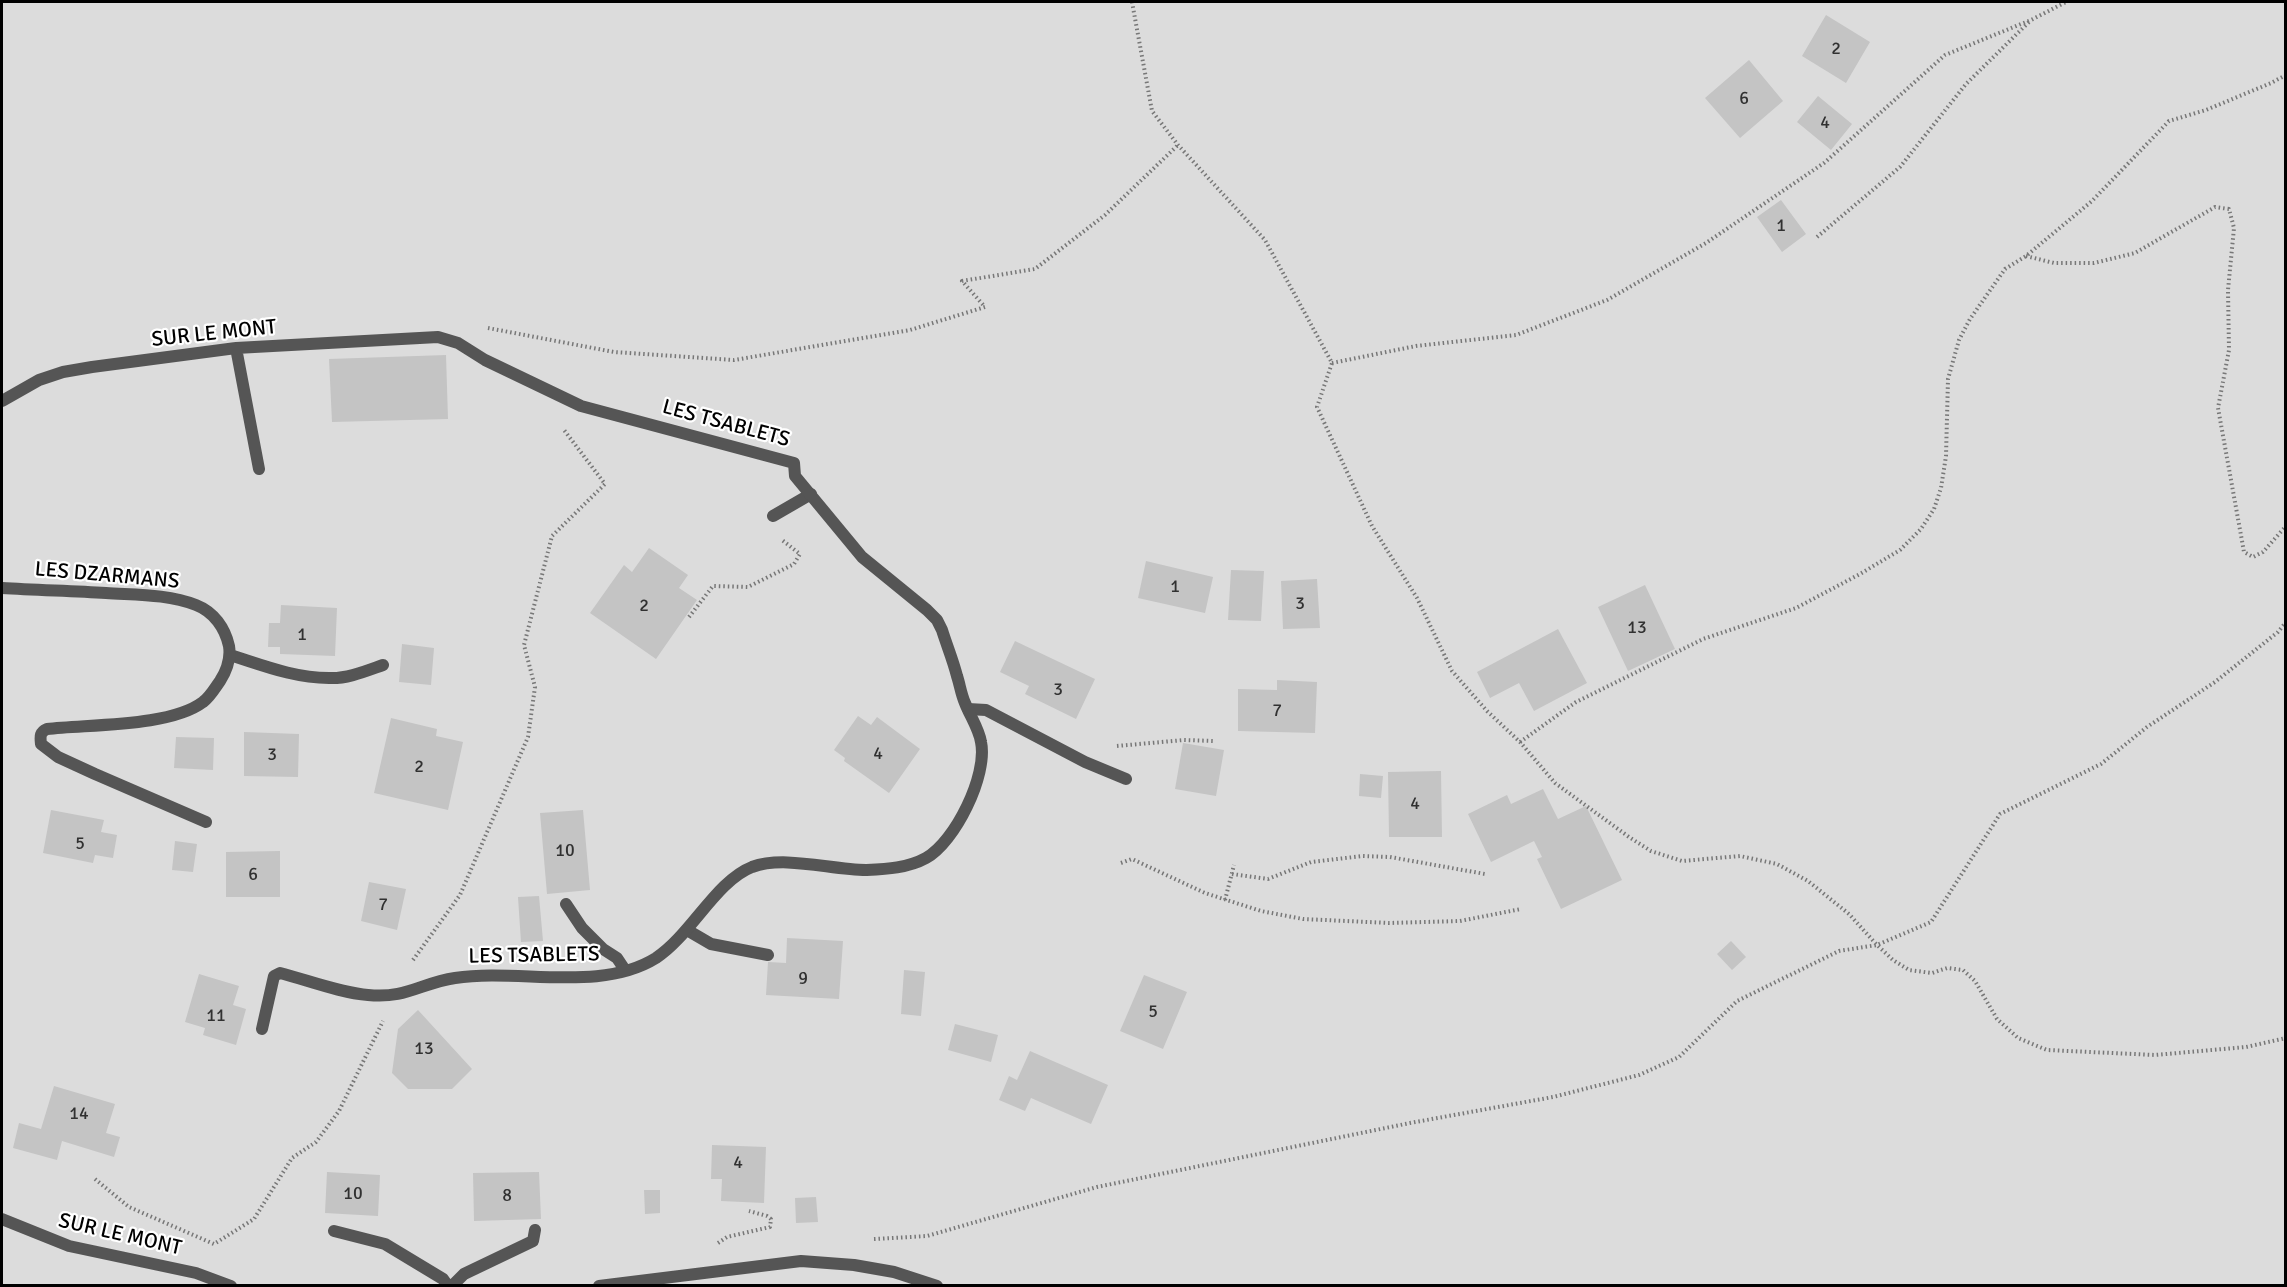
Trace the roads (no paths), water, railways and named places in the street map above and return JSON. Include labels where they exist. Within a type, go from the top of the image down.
[{"type":"street","name":"SUR LE MONT","points":[[2,401],[39,380],[63,372],[236,348],[438,337]]},
{"type":"street","name":"LES TSABLETS","points":[[262,1029],[274,976],[280,973],[366,995],[395,996],[437,982],[466,976],[594,976],[639,966],[656,958],[687,930],[731,881],[751,867],[786,864],[864,870],[886,869],[916,863],[928,857],[949,836],[962,816],[980,768],[981,741],[937,620],[862,557],[795,476],[794,463],[580,405],[485,360],[458,343],[438,337]]},
{"type":"street","points":[[236,348],[259,469]]},
{"type":"street","points":[[773,516],[811,494]]},
{"type":"street","name":"LES DZARMANS","points":[[2,588],[159,596],[196,605],[217,619],[224,631],[230,655]]},
{"type":"street","points":[[206,822],[142,797],[58,757],[41,744],[42,731],[171,716],[192,708],[204,701],[216,687],[225,674],[230,655],[287,673],[330,678],[357,674],[382,665]]},
{"type":"street","points":[[968,709],[986,710],[1126,779]]},
{"type":"street","points":[[566,904],[582,928],[603,950],[617,958],[625,970]]},
{"type":"street","points":[[687,930],[711,944],[768,955]]},
{"type":"street","name":"SUR LE MONT","points":[[2,1219],[69,1246],[196,1273],[231,1285]]},
{"type":"street","points":[[334,1231],[385,1244],[436,1274],[450,1286],[465,1274],[533,1241],[535,1230]]},
{"type":"street","points":[[599,1286],[801,1261],[828,1262],[894,1272],[938,1286]]}]
